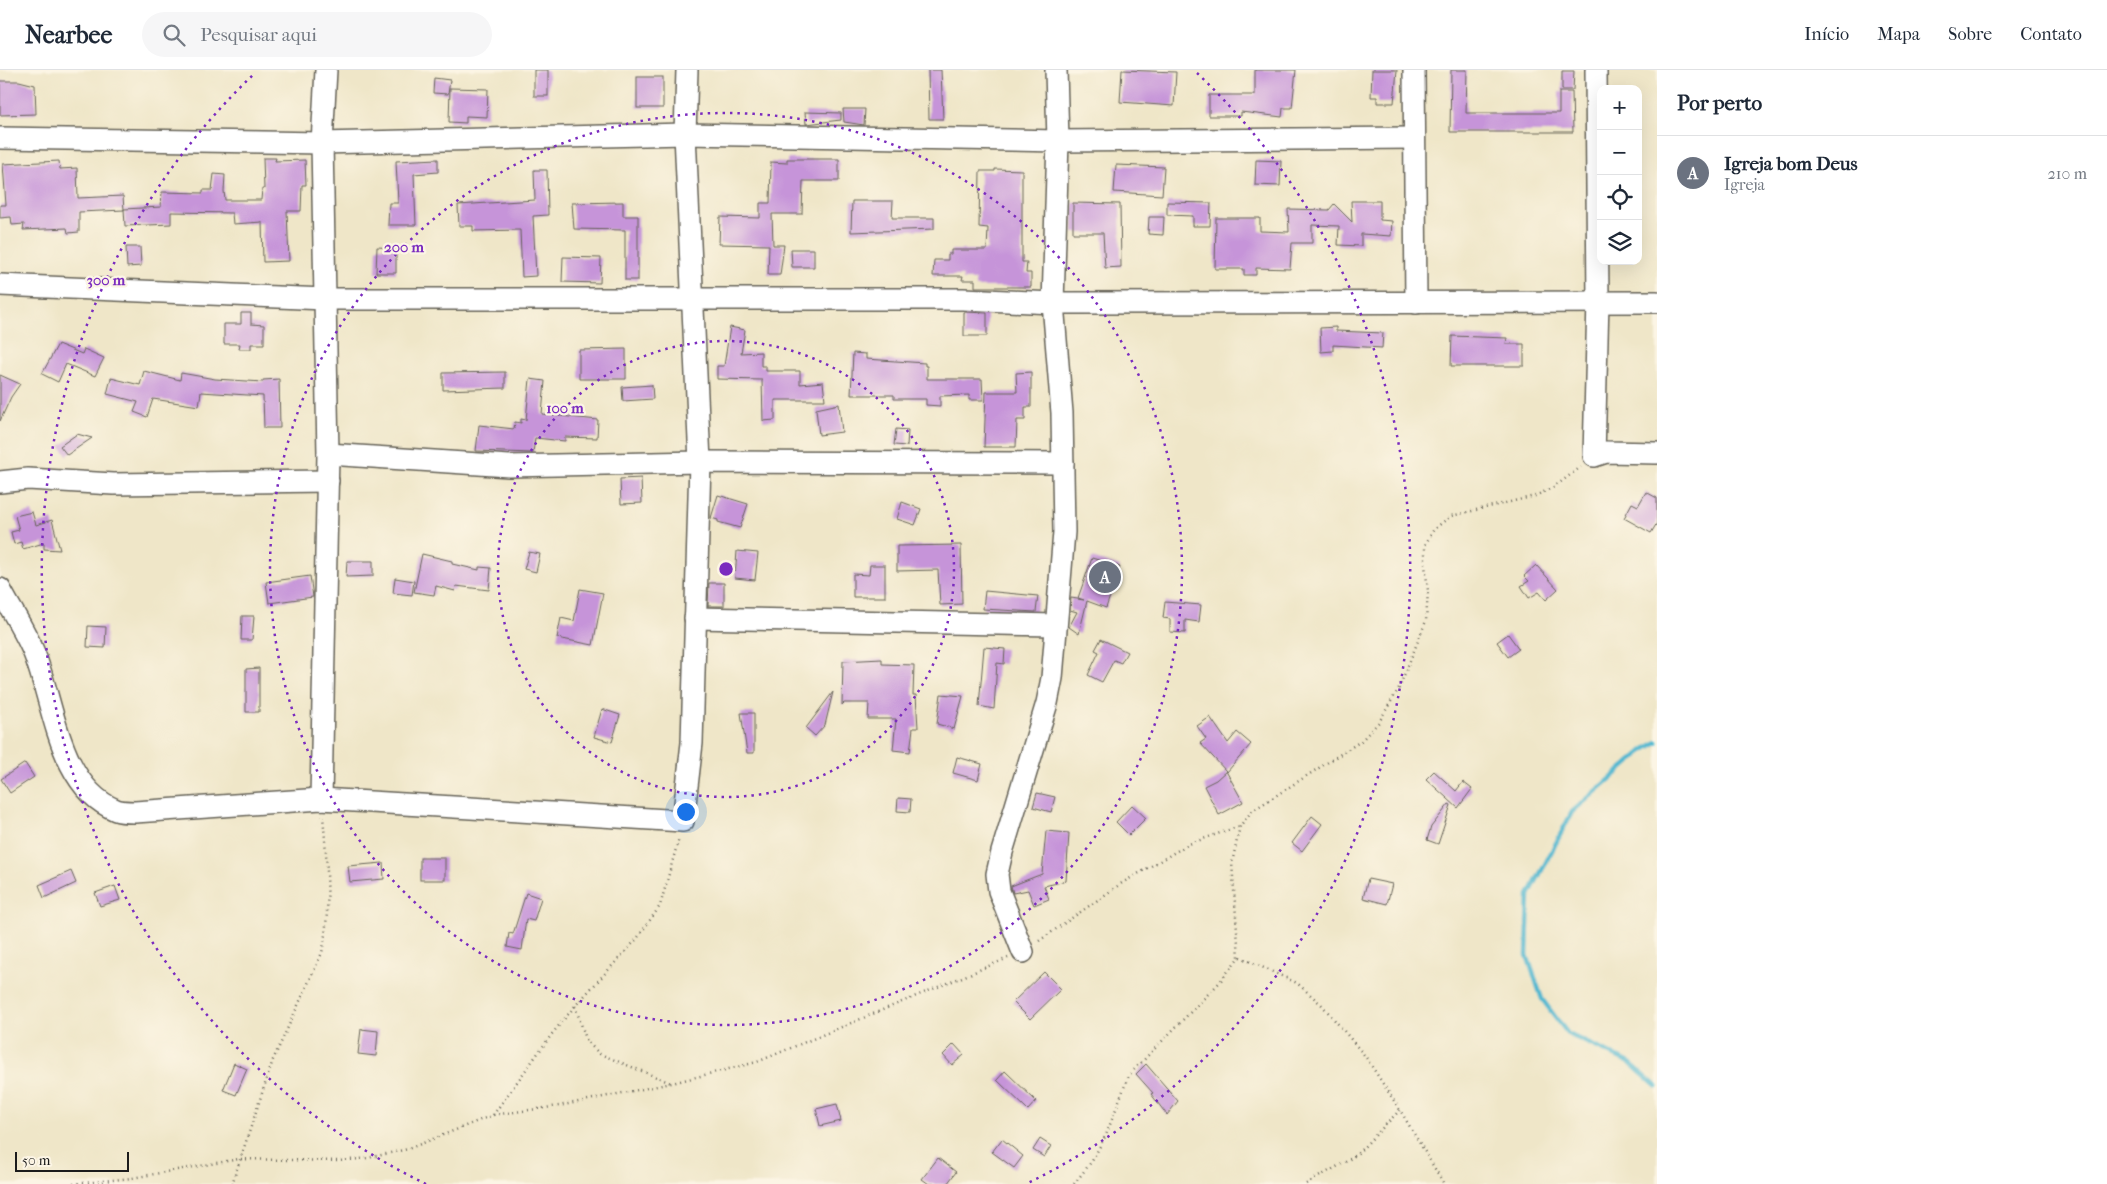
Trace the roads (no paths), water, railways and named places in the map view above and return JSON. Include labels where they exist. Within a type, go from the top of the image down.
[{"type":"street","points":[[321,799],[328,481],[322,143],[326,70]]},
{"type":"street","points":[[0,589],[34,652],[67,757],[78,778],[89,792],[100,801],[117,810],[135,812],[321,799],[683,821],[692,743],[700,462],[685,134],[687,70]]},
{"type":"street","points":[[1023,952],[999,891],[997,874],[1047,704],[1052,678],[1064,532],[1062,413],[1053,304],[1058,142],[1056,70]]},
{"type":"street","points":[[1414,70],[1416,303]]},
{"type":"street","points":[[1596,70],[1598,301],[1594,456],[1606,452],[1657,453]]},
{"type":"street","points":[[0,138],[322,143],[685,134],[1058,142],[1414,138]]},
{"type":"street","points":[[0,285],[325,299],[963,300],[1053,304],[1657,302]]},
{"type":"street","points":[[328,454],[509,466],[700,462],[1062,463]]},
{"type":"street","points":[[0,482],[28,479],[113,484],[328,481]]},
{"type":"street","points":[[695,618],[1055,625]]},
{"type":"waterway","points":[[1657,742],[1644,750],[1572,812],[1529,895],[1527,955],[1542,999],[1568,1034],[1630,1063],[1657,1087]]},
{"type":"place","name":"Igreja bom Deus","points":[[1105,577]]}]
